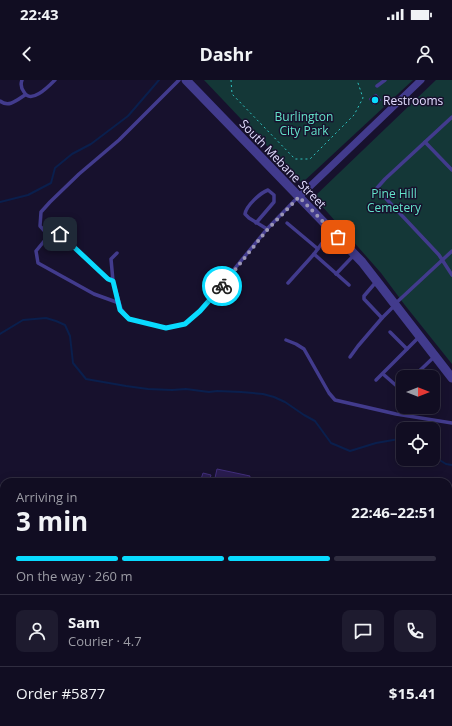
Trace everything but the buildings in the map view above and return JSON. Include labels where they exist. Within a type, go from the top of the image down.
[{"type":"street","name":"South Mebane Street","points":[[186,80],[354,254],[452,378]]},
{"type":"street","points":[[299,197],[417,81]]},
{"type":"lane","points":[[22,80],[20,84],[25,95]]},
{"type":"lane","points":[[0,101],[10,104],[25,95],[37,95],[55,80]]},
{"type":"lane","points":[[49,236],[40,226],[41,212],[79,174],[119,140],[179,80]]},
{"type":"lane","points":[[377,86],[385,80]]},
{"type":"lane","points":[[452,117],[377,188],[442,260],[452,275]]},
{"type":"lane","points":[[425,142],[452,170]]},
{"type":"lane","points":[[256,223],[274,202],[274,195],[268,190],[262,192],[246,209],[245,214],[248,218],[267,230]]},
{"type":"lane","points":[[116,253],[111,260],[113,281],[120,310],[129,319],[166,328],[185,324],[200,311],[267,230],[299,197]]},
{"type":"lane","points":[[287,222],[318,249]]},
{"type":"lane","points":[[288,283],[332,231]]},
{"type":"lane","points":[[113,281],[108,279],[60,234],[50,234],[36,251],[38,263],[94,294],[119,303]]},
{"type":"lane","points":[[350,358],[395,304],[452,251]]},
{"type":"lane","points":[[314,254],[349,285]]},
{"type":"lane","points":[[336,274],[354,254]]},
{"type":"lane","points":[[377,282],[364,296],[364,299],[382,318]]},
{"type":"lane","points":[[390,332],[407,349]]},
{"type":"lane","points":[[376,380],[420,336]]},
{"type":"lane","points":[[286,340],[296,344],[304,350],[329,393],[335,400],[396,414],[452,423]]},
{"type":"lane","points":[[420,370],[435,356]]},
{"type":"lane","points":[[383,374],[396,385]]},
{"type":"path","points":[[231,80],[232,94],[295,159],[310,159],[354,115],[363,98],[357,80]]},
{"type":"green space","name":"Burlington City Park","points":[[204,80],[413,80],[302,183]]},
{"type":"green space","name":"Pine Hill Cemetery","points":[[436,80],[452,80],[452,364],[381,273],[314,197]]},
{"type":"waterway","points":[[0,202],[28,195],[51,183],[55,168],[72,154],[91,144],[128,116],[159,80]]},
{"type":"waterway","points":[[0,334],[23,320],[46,318],[65,325],[70,336],[73,363],[86,379],[148,389],[186,389],[209,392],[217,391],[263,394],[285,402],[315,421],[331,443],[350,451],[376,443],[396,440]]},
{"type":"waterway","points":[[440,460],[446,464],[452,465]]},
{"type":"way so far","points":[[222,286],[267,230],[299,197],[338,237]]},
{"type":"place","name":"Restrooms","points":[[375,100]]},
{"type":"route","points":[[60,234],[108,279],[113,281],[120,310],[129,319],[166,328],[185,324],[200,311],[222,286]]}]
